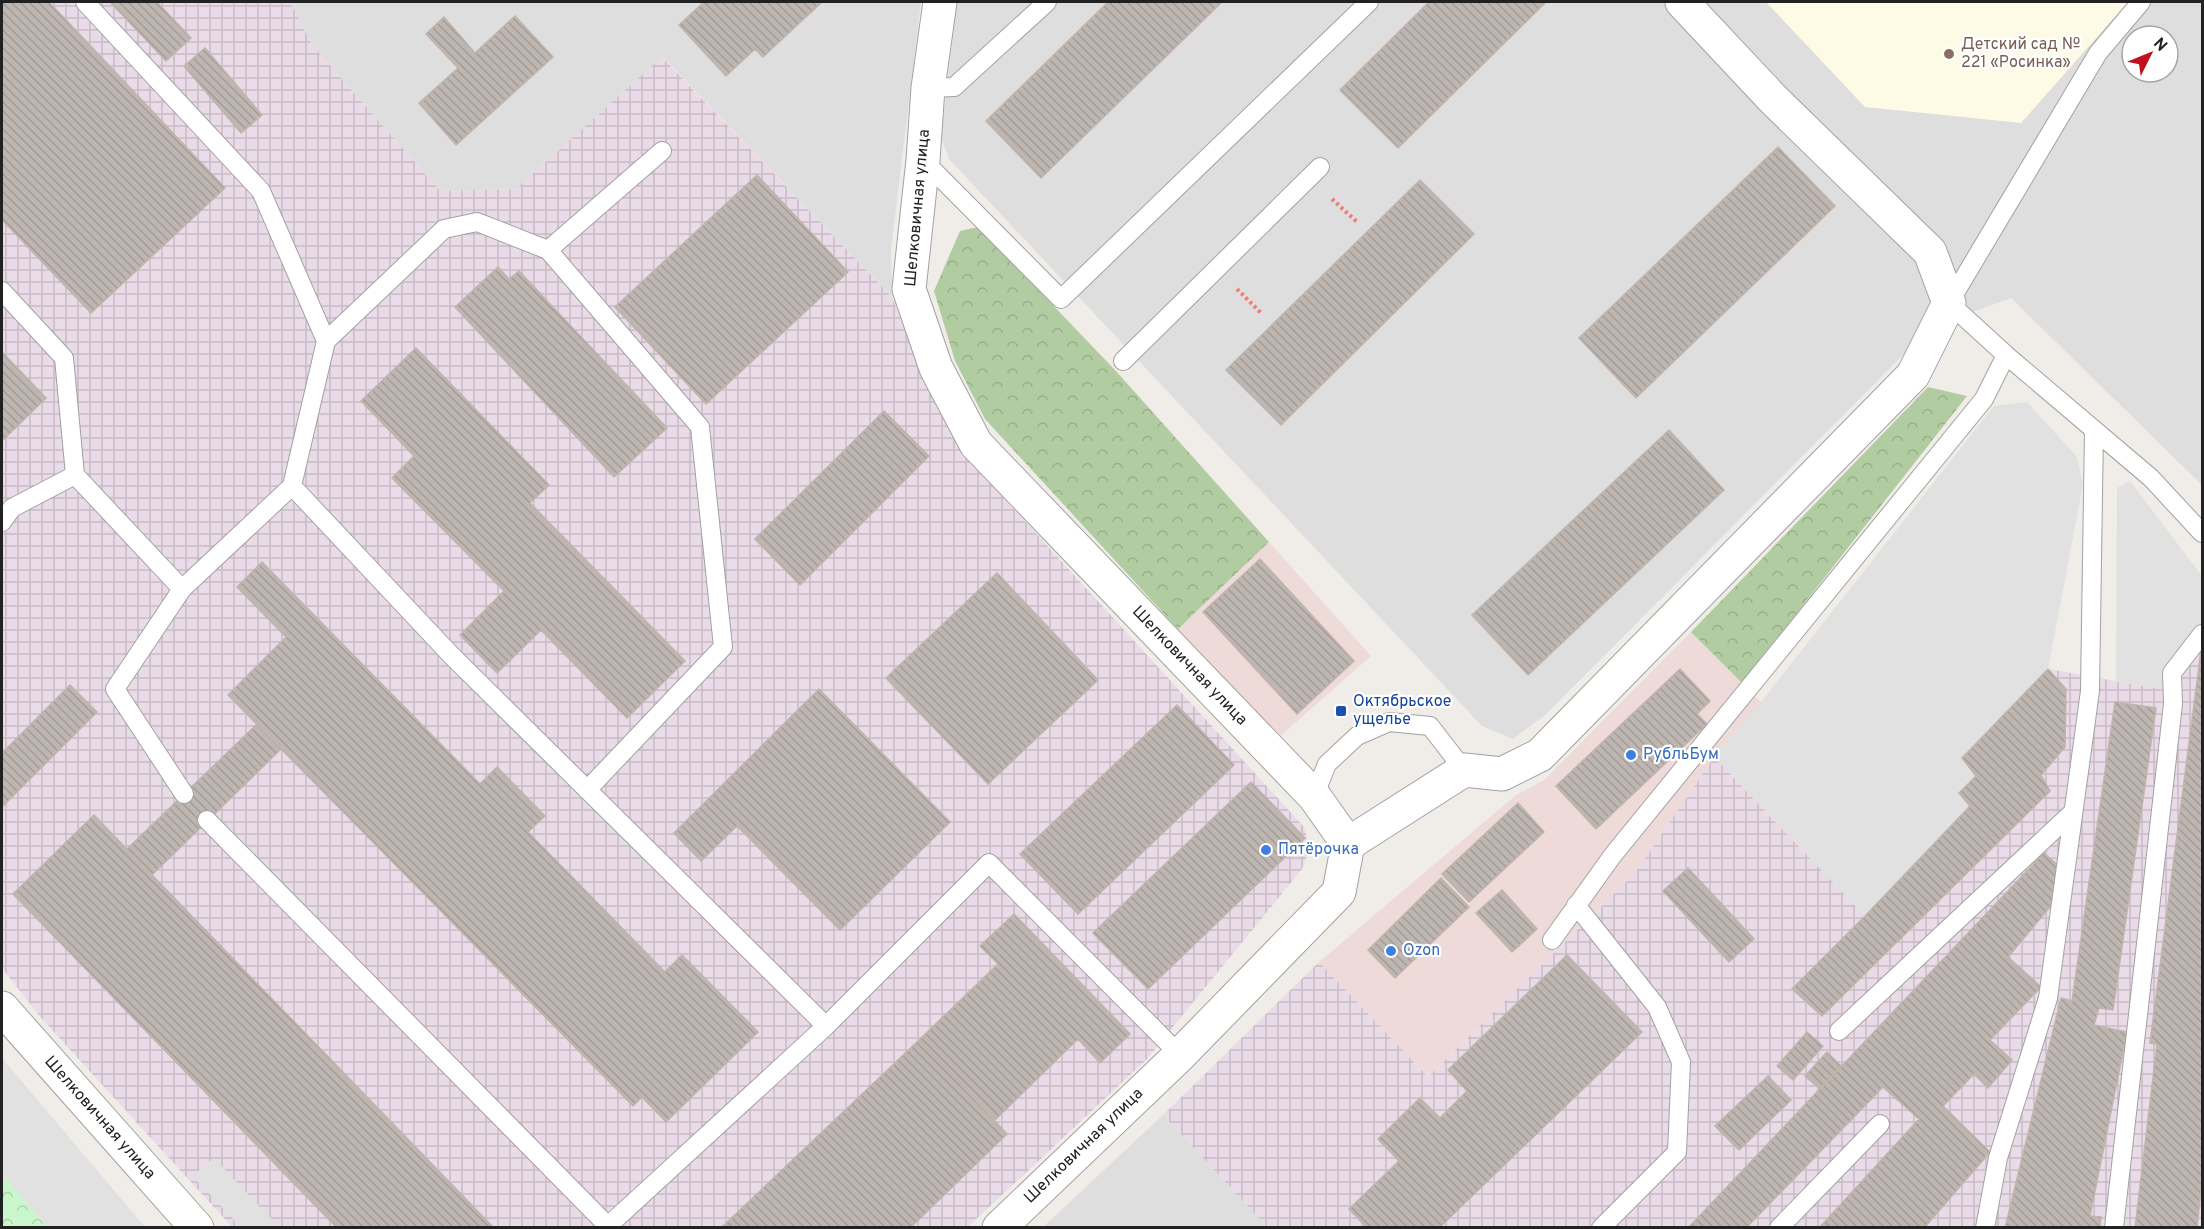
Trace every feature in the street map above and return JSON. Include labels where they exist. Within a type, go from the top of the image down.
[{"type":"street","name":"Шелковичная улица","points":[[940,2],[928,88],[909,289],[936,368],[976,444],[1314,796],[1348,844],[1339,892],[1180,1055],[999,1227]]},
{"type":"street","points":[[1348,844],[1464,770],[1502,774],[1540,754],[1913,375],[1949,303],[1930,252],[1773,99],[1682,2]]},
{"type":"street","name":"Шелковичная улица","points":[[2,1008],[197,1227]]},
{"type":"lane","points":[[85,2],[261,191],[326,341]]},
{"type":"lane","points":[[928,88],[954,87],[1047,2]]},
{"type":"lane","points":[[923,160],[1061,299],[1369,2]]},
{"type":"lane","points":[[2141,2],[2098,53],[1949,303],[2006,356],[2151,478],[2202,533]]},
{"type":"lane","points":[[548,250],[662,151]]},
{"type":"lane","points":[[1123,361],[1320,167]]},
{"type":"lane","points":[[184,794],[115,689],[182,589],[292,486],[326,341],[444,229],[477,222],[548,250],[700,427],[723,647],[587,790]]},
{"type":"lane","points":[[2,291],[64,358],[75,475],[182,589]]},
{"type":"lane","points":[[1552,940],[1613,855],[1984,399],[2006,356]]},
{"type":"lane","points":[[1985,1227],[1998,1158],[2048,998],[2090,691],[2094,430]]},
{"type":"lane","points":[[2,522],[12,508],[75,475]]},
{"type":"lane","points":[[292,486],[451,655],[826,1026]]},
{"type":"lane","points":[[2114,1227],[2173,704],[2172,673],[2202,634]]},
{"type":"lane","points":[[1314,796],[1327,764],[1357,736],[1389,722],[1430,726],[1464,770]]},
{"type":"lane","points":[[1839,1031],[2073,812]]},
{"type":"lane","points":[[207,820],[608,1227],[826,1026],[988,863],[1180,1055]]},
{"type":"lane","points":[[1576,905],[1657,1007],[1681,1062],[1677,1152],[1601,1227]]},
{"type":"lane","points":[[1779,1227],[1880,1124]]},
{"type":"shaded area","points":[[2,2],[290,2],[312,45],[440,191],[516,189],[662,57],[892,297],[923,374],[968,459],[1304,827],[1310,848],[1302,869],[1146,1060],[968,1227],[232,1227],[42,1019],[2,968]]},
{"type":"shaded area","points":[[290,2],[921,2],[891,250],[892,297],[663,57],[516,189],[440,191],[312,45]]},
{"type":"shaded area","points":[[957,2],[2202,2],[2202,485],[2011,298],[1931,327],[1544,716],[1513,739],[1482,726],[949,159],[941,137]]},
{"type":"shaded area","name":"Детский сад № 221 «Росинка»","points":[[1766,2],[2128,2],[2021,123],[1865,107]]},
{"type":"shaded area","points":[[2027,402],[2077,457],[2083,484],[2048,669],[1962,758],[1976,776],[1959,793],[1970,806],[1865,916],[1714,757],[1761,702],[1994,406]]},
{"type":"shaded area","points":[[2130,481],[2202,576],[2202,635],[2155,688],[2116,682],[2117,488]]},
{"type":"shaded area","points":[[1269,542],[1371,656],[1277,739],[1178,629]]},
{"type":"shaded area","points":[[1691,632],[1761,702],[1714,757],[1636,872],[1428,1077],[1319,962],[1516,795],[1544,780]]},
{"type":"shaded area","points":[[2202,635],[2202,1227],[1267,1227],[1163,1115],[1319,962],[1428,1077],[1636,872],[1714,757],[1865,916],[1969,807],[1959,793],[1962,758],[2048,669],[2155,688]]},
{"type":"shaded area","points":[[2,1058],[145,1227],[47,1227],[2,1174]]},
{"type":"shaded area","points":[[1163,1115],[1267,1227],[1042,1228]]},
{"type":"shaded area","points":[[214,1158],[279,1227],[241,1227],[192,1176]]},
{"type":"green space","points":[[978,227],[1115,370],[1269,542],[1178,629],[985,419],[955,361],[934,291],[960,231]]},
{"type":"green space","points":[[1928,387],[1967,396],[1742,683],[1691,632]]},
{"type":"green space","points":[[2,1174],[47,1227],[2,1227]]},
{"type":"building","points":[[2,2],[49,2],[225,188],[91,313],[2,220]]},
{"type":"building","points":[[110,2],[157,2],[191,38],[166,61]]},
{"type":"building","points":[[704,2],[822,2],[763,57],[755,49],[726,76],[679,25]]},
{"type":"building","points":[[1108,2],[1222,2],[1041,178],[986,121]]},
{"type":"building","points":[[1429,2],[1546,2],[1398,148],[1340,90]]},
{"type":"building","points":[[515,16],[553,57],[456,145],[419,103],[458,68],[426,34],[444,17],[475,53]]},
{"type":"building","points":[[205,48],[262,115],[241,133],[184,66]]},
{"type":"building","points":[[1778,147],[1835,206],[1636,398],[1579,338]]},
{"type":"building","points":[[757,175],[848,272],[706,404],[615,307]]},
{"type":"building","points":[[1420,180],[1474,234],[1281,425],[1226,370]]},
{"type":"building","points":[[498,267],[509,279],[519,271],[667,428],[614,477],[455,307]]},
{"type":"building","points":[[416,348],[549,485],[530,503],[685,661],[627,718],[541,630],[497,673],[460,635],[504,591],[392,478],[414,456],[361,401]]},
{"type":"building","points":[[2,352],[46,398],[2,441]]},
{"type":"building","points":[[884,411],[929,456],[800,585],[755,539]]},
{"type":"building","points":[[1669,430],[1724,490],[1528,675],[1472,615]]},
{"type":"building","points":[[1260,559],[1354,661],[1297,714],[1203,612]]},
{"type":"building","points":[[262,562],[480,784],[497,767],[545,816],[528,832],[665,972],[682,955],[758,1032],[666,1122],[642,1097],[633,1106],[228,695],[286,637],[237,587]]},
{"type":"building","points":[[997,573],[1098,680],[988,784],[886,678]]},
{"type":"building","points":[[2202,643],[2202,1180],[2197,1228],[2135,1228],[2157,1044],[2150,1043]]},
{"type":"building","name":"РубльБум","points":[[1680,669],[1710,701],[1697,714],[1707,724],[1596,829],[1556,786]]},
{"type":"building","points":[[2048,669],[2066,689],[2065,747],[2041,775],[2050,791],[1822,1016],[1792,989],[1970,806],[1959,793],[1976,776],[1962,758]]},
{"type":"building","points":[[70,685],[97,712],[2,807],[2,753]]},
{"type":"building","points":[[819,689],[950,822],[840,930],[737,826],[701,861],[674,833]]},
{"type":"building","points":[[2115,702],[2156,708],[2113,1010],[2099,1008],[2094,1025],[2127,1032],[2090,1216],[2101,1217],[2100,1228],[2048,1228],[2049,1220],[2046,1228],[2005,1228],[2061,998],[2072,1001]]},
{"type":"building","points":[[1177,705],[1234,765],[1078,914],[1020,854]]},
{"type":"building","points":[[257,724],[281,749],[152,875],[127,849]]},
{"type":"building","points":[[1251,782],[1305,838],[1148,989],[1093,933]]},
{"type":"building","points":[[1518,803],[1544,832],[1469,902],[1442,874]]},
{"type":"building","points":[[94,815],[494,1228],[337,1228],[13,894]]},
{"type":"building","points":[[2044,853],[2060,867],[2055,901],[2008,957],[2041,987],[1990,1040],[2012,1060],[1988,1088],[1974,1074],[1943,1106],[1990,1152],[1924,1228],[1819,1228],[1920,1118],[1883,1087],[1746,1228],[1688,1228]]},
{"type":"building","points":[[1688,868],[1754,939],[1729,962],[1663,891]]},
{"type":"building","points":[[1441,878],[1469,907],[1395,978],[1368,950]]},
{"type":"building","points":[[1502,890],[1537,929],[1512,952],[1476,913]]},
{"type":"building","points":[[1014,914],[1130,1034],[1100,1063],[1078,1039],[995,1120],[919,1040],[998,964],[980,946]]},
{"type":"building","points":[[1567,955],[1642,1032],[1439,1228],[1367,1228],[1349,1209],[1399,1161],[1378,1139],[1420,1098],[1440,1118],[1467,1091],[1448,1070]]},
{"type":"building","points":[[1807,1032],[1823,1046],[1793,1080],[1777,1066]]},
{"type":"building","points":[[919,1040],[1007,1134],[910,1228],[721,1228]]},
{"type":"building","points":[[1827,1052],[1841,1066],[1820,1089],[1805,1076]]},
{"type":"building","points":[[1768,1076],[1791,1100],[1739,1150],[1715,1126]]},
{"type":"place","name":"Детский сад № 221 «Росинка»","points":[[1949,54]]},
{"type":"place","name":"Октябрьское ущелье","points":[[1341,711]]},
{"type":"place","name":"РубльБум","points":[[1631,755]]},
{"type":"place","name":"Пятёрочка","points":[[1266,850]]},
{"type":"place","name":"Ozon","points":[[1391,951]]}]
